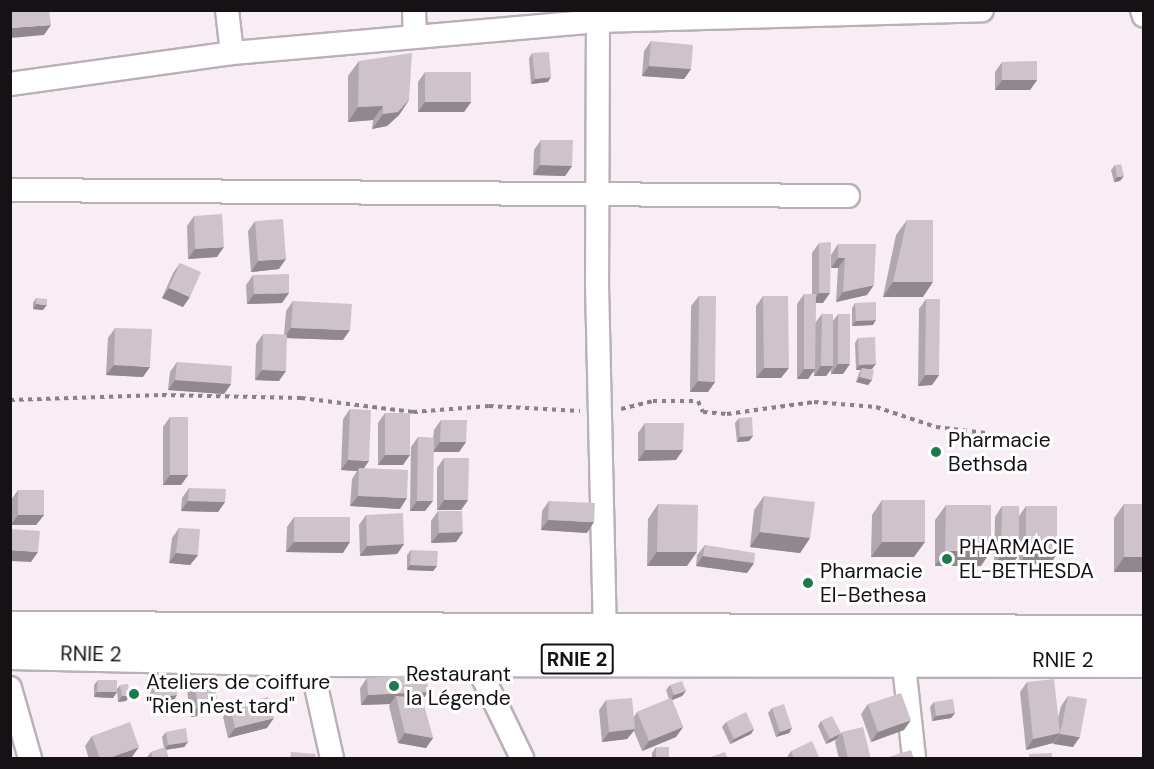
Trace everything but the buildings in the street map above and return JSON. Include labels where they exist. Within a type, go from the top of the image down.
[{"type":"highway","name":"RNIE 2","points":[[10,628],[605,633],[903,646],[1143,660]]},
{"type":"highway","name":"RNIE 2","points":[[10,652],[310,659],[474,659],[903,646],[1143,632]]},
{"type":"street","points":[[227,10],[232,52]]},
{"type":"street","points":[[414,10],[415,37]]},
{"type":"street","points":[[10,84],[232,52],[415,37],[599,16],[982,10]]},
{"type":"street","points":[[1142,10],[1143,16]]},
{"type":"street","points":[[599,16],[600,411],[605,633]]},
{"type":"street","points":[[10,190],[598,192],[848,196]]},
{"type":"street","points":[[903,646],[914,759]]},
{"type":"street","points":[[310,659],[332,759]]},
{"type":"street","points":[[474,659],[522,759]]},
{"type":"street","points":[[10,688],[30,759]]},
{"type":"path","points":[[10,400],[162,395],[301,398],[413,412],[489,406],[600,411],[653,400],[698,401],[703,412],[727,414],[814,402],[876,407],[936,427],[986,433]]},
{"type":"place","name":"Pharmacie Bethsda","points":[[936,452]]},
{"type":"place","name":"PHARMACIE EL-BETHESDA","points":[[947,559]]},
{"type":"place","name":"Pharmacie El-Bethesa","points":[[808,583]]},
{"type":"place","name":"Restaurant la Légende","points":[[394,686]]},
{"type":"place","name":"Ateliers de coiffure \"Rien n'est tard\"","points":[[134,694]]}]
